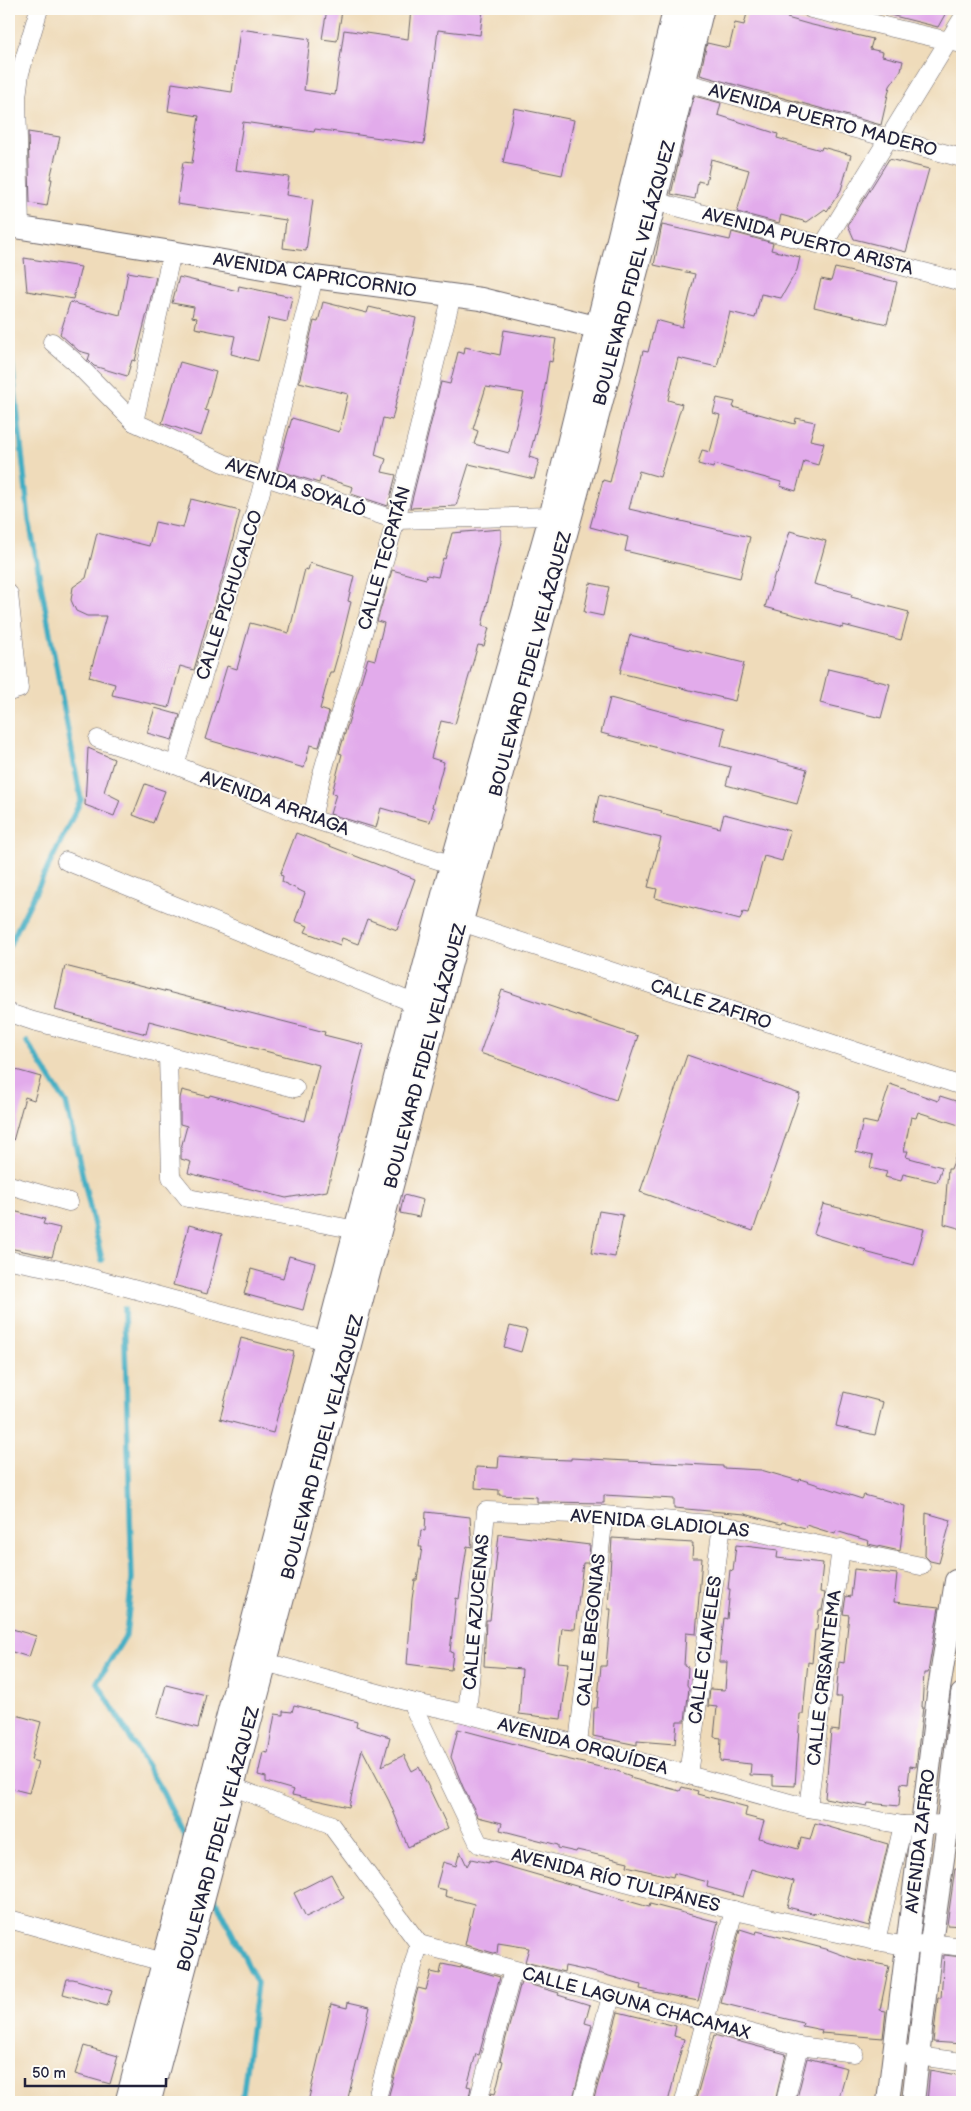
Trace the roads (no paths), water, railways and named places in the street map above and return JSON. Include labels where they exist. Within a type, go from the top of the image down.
[{"type":"main road","name":"BOULEVARD FIDEL VELÁZQUEZ","points":[[148,2102],[175,1965],[378,1194],[461,922],[608,330],[676,9]]},
{"type":"main road","name":"BOULEVARD FIDEL VELÁZQUEZ","points":[[255,1659],[327,1341],[357,1230],[378,1194],[416,1004],[453,865],[552,516],[608,330],[654,202],[701,9]]},
{"type":"main road","name":"BOULEVARD FIDEL VELÁZQUEZ","points":[[128,2102],[175,1965]]},
{"type":"street","points":[[14,227],[17,97],[20,73],[39,9]]},
{"type":"street","points":[[811,9],[956,42]]},
{"type":"street","points":[[823,245],[887,138],[956,42],[962,19]]},
{"type":"street","name":"AVENIDA PUERTO MADERO","points":[[683,82],[962,158]]},
{"type":"street","name":"AVENIDA PUERTO ARISTA","points":[[654,202],[962,282]]},
{"type":"street","name":"AVENIDA CAPRICORNIO","points":[[14,227],[314,277],[481,299],[608,330]]},
{"type":"street","points":[[134,422],[172,252]]},
{"type":"street","name":"CALLE PICHUCALCO","points":[[175,765],[260,496],[314,277]]},
{"type":"street","name":"CALLE TECPATÁN","points":[[312,819],[321,777],[396,520],[452,295]]},
{"type":"street","name":"AVENIDA SOYALÓ","points":[[52,342],[74,360],[134,422],[223,463],[396,520],[552,516]]},
{"type":"street","points":[[9,594],[14,690]]},
{"type":"street","name":"AVENIDA ARRIAGA","points":[[98,739],[175,765],[312,819],[453,865]]},
{"type":"street","points":[[66,861],[416,1004]]},
{"type":"street","name":"CALLE ZAFIRO","points":[[461,922],[962,1086]]},
{"type":"street","points":[[9,1012],[32,1021],[295,1088]]},
{"type":"street","points":[[168,1055],[171,1177],[188,1198],[357,1230]]},
{"type":"street","points":[[9,1185],[69,1202]]},
{"type":"street","points":[[9,1260],[66,1271],[327,1341]]},
{"type":"street","name":"AVENIDA GLADIOLAS","points":[[486,1511],[604,1515],[722,1525],[921,1566]]},
{"type":"street","name":"CALLE AZUCENAS","points":[[467,1714],[486,1511]]},
{"type":"street","name":"CALLE BEGONIAS","points":[[578,1744],[604,1515]]},
{"type":"street","name":"CALLE CLAVELES","points":[[688,1775],[722,1525]]},
{"type":"street","name":"CALLE CRISANTEMA","points":[[808,1808],[840,1548]]},
{"type":"street","name":"AVENIDA ZAFIRO","points":[[888,2102],[904,1958],[907,1946],[912,1825],[960,1577]]},
{"type":"street","name":"AVENIDA ORQUÍDEA","points":[[255,1659],[411,1702],[467,1714],[808,1808],[912,1825],[955,1825]]},
{"type":"street","points":[[913,2102],[931,1943],[955,1825],[962,1694]]},
{"type":"street","points":[[938,1695],[962,1698]]},
{"type":"street","name":"AVENIDA RÍO TULIPÁNES","points":[[411,1702],[479,1844],[734,1910],[876,1942],[907,1946],[931,1943],[962,1947]]},
{"type":"street","points":[[223,1783],[330,1824],[418,1944],[376,2102]]},
{"type":"street","points":[[876,1942],[912,1825]]},
{"type":"street","points":[[684,2102],[734,1910]]},
{"type":"street","points":[[9,1919],[175,1965]]},
{"type":"street","name":"CALLE LAGUNA CHACAMAX","points":[[418,1944],[800,2046],[854,2054]]},
{"type":"street","points":[[478,2102],[513,1970]]},
{"type":"street","points":[[582,2102],[611,1997]]},
{"type":"street","points":[[785,2102],[800,2046]]},
{"type":"street","points":[[895,2052],[962,2062]]},
{"type":"waterway","points":[[9,333],[29,520],[81,800],[9,946]]},
{"type":"waterway","points":[[27,1042],[66,1103],[102,1260]]},
{"type":"waterway","points":[[124,1309],[132,1579],[126,1635],[97,1682],[163,1793],[187,1842]]},
{"type":"waterway","points":[[212,1893],[257,1983],[242,2102]]}]
